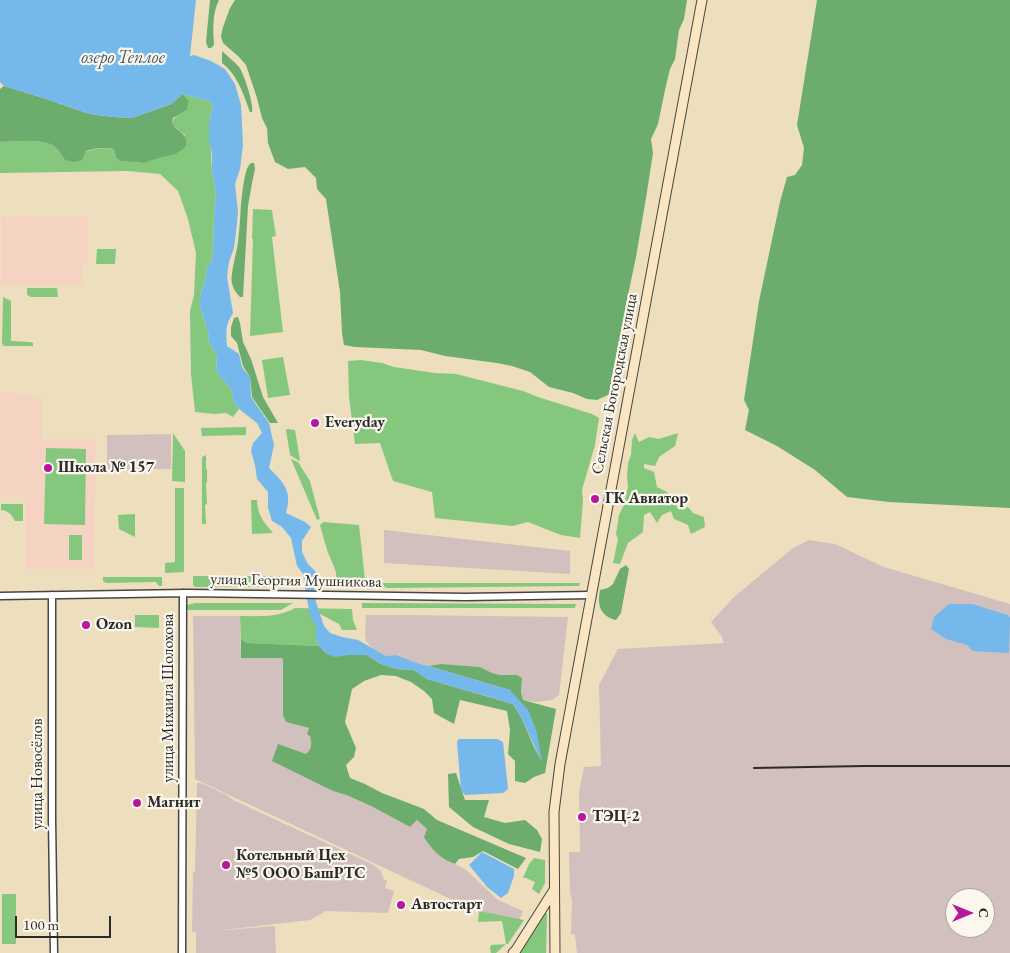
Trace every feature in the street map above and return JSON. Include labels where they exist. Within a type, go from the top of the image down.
[{"type":"main road","name":"Сельская Богородская улица","points":[[555,953],[554,812],[560,764],[702,0]]},
{"type":"main road","points":[[513,953],[554,890]]},
{"type":"street","name":"улица Георгия Мушникова","points":[[0,596],[183,593],[455,596],[592,595]]},
{"type":"street","name":"улица Михаила Шолохова","points":[[182,953],[183,593]]},
{"type":"street","name":"улица Новосёлов","points":[[52,595],[54,953]]},
{"type":"shaded area","points":[[1,216],[88,217],[88,263],[82,263],[82,285],[1,285]]},
{"type":"shaded area","name":"Школа № 157","points":[[0,392],[12,392],[41,399],[42,440],[96,439],[94,569],[25,569],[25,497],[0,497]]},
{"type":"shaded area","points":[[171,434],[171,469],[107,469],[107,435]]},
{"type":"shaded area","points":[[384,530],[570,551],[570,574],[384,563]]},
{"type":"shaded area","points":[[809,540],[835,544],[884,567],[1010,604],[1010,953],[577,953],[575,935],[571,934],[572,901],[569,852],[580,852],[579,792],[584,767],[601,766],[599,685],[618,649],[724,643],[711,622],[734,597],[793,548]]},
{"type":"shaded area","points":[[366,615],[568,617],[559,695],[552,700],[535,702],[523,700],[521,692],[522,678],[517,675],[500,675],[480,667],[441,664],[428,666],[396,655],[386,656],[372,648],[366,641]]},
{"type":"shaded area","points":[[193,616],[240,616],[241,658],[283,659],[283,715],[286,722],[309,728],[312,743],[297,772],[333,791],[373,807],[410,827],[417,820],[427,829],[448,861],[465,869],[498,900],[523,911],[519,921],[474,910],[195,779]]},
{"type":"shaded area","points":[[197,783],[225,794],[233,800],[372,864],[381,871],[384,880],[387,880],[385,888],[394,891],[388,913],[326,911],[310,920],[214,931],[275,926],[276,953],[196,953],[197,933],[192,932]]},
{"type":"green space","points":[[210,0],[219,0],[214,16],[214,45],[208,48],[206,42]]},
{"type":"green space","points":[[235,0],[687,0],[684,19],[679,30],[675,59],[670,69],[658,124],[651,139],[653,153],[646,198],[610,394],[597,400],[587,399],[573,393],[549,387],[530,372],[497,363],[445,356],[421,350],[344,345],[340,292],[326,199],[317,189],[316,178],[305,167],[288,169],[275,162],[268,143],[267,128],[262,118],[246,65],[223,43],[221,36],[230,8]]},
{"type":"green space","points":[[817,0],[1010,0],[1010,508],[889,502],[847,497],[815,470],[777,446],[745,430],[749,410],[744,400],[759,301],[780,202],[787,177],[795,175],[802,165],[804,148],[797,125]]},
{"type":"green space","points":[[222,51],[241,71],[250,96],[252,112],[250,112],[236,79],[222,63]]},
{"type":"green space","points":[[4,86],[90,114],[132,118],[171,104],[183,94],[189,101],[187,110],[173,118],[172,122],[184,135],[186,146],[173,155],[144,163],[120,161],[116,158],[114,149],[103,148],[86,151],[82,160],[74,162],[65,160],[55,147],[44,142],[0,142],[0,89]]},
{"type":"green space","points":[[183,94],[211,102],[213,106],[209,122],[212,171],[216,194],[213,252],[200,297],[200,307],[208,332],[209,342],[216,353],[217,373],[231,389],[233,400],[239,409],[233,417],[226,413],[195,412],[191,374],[190,311],[194,295],[196,253],[188,219],[178,191],[160,174],[127,171],[0,173],[0,142],[44,142],[55,147],[65,160],[101,148],[114,149],[116,158],[120,161],[144,163],[173,155],[185,135],[172,122],[187,110],[189,101]]},
{"type":"green space","points":[[251,163],[254,163],[255,169],[248,206],[243,297],[240,297],[233,287],[232,274],[238,242],[243,184],[246,171]]},
{"type":"green space","points":[[253,209],[272,210],[276,236],[272,237],[283,332],[250,336],[253,239]]},
{"type":"green space","points":[[97,249],[116,249],[115,264],[96,264]]},
{"type":"green space","points":[[27,288],[57,288],[58,297],[31,297],[27,295]]},
{"type":"green space","points":[[3,297],[11,301],[11,341],[31,342],[33,346],[4,346],[2,344]]},
{"type":"green space","points":[[238,317],[243,342],[251,359],[263,397],[278,423],[270,423],[252,397],[250,377],[243,366],[237,343],[231,336],[234,318]]},
{"type":"green space","points":[[283,357],[290,395],[268,398],[262,360]]},
{"type":"green space","points":[[361,360],[394,367],[456,374],[523,391],[599,418],[595,445],[582,490],[580,538],[561,535],[528,522],[513,526],[435,518],[432,492],[393,481],[380,443],[355,444],[349,397],[348,361]]},
{"type":"green space","points":[[246,427],[246,435],[202,436],[201,428]]},
{"type":"green space","points":[[287,429],[295,430],[299,461],[290,455]]},
{"type":"green space","points":[[173,433],[185,451],[185,482],[172,481]]},
{"type":"green space","points":[[635,433],[639,442],[649,437],[659,439],[678,433],[675,446],[659,457],[655,466],[644,464],[644,468],[654,472],[657,487],[667,492],[677,504],[689,508],[693,513],[704,517],[705,527],[691,534],[688,525],[674,519],[671,511],[662,515],[657,523],[650,512],[644,515],[643,532],[628,543],[620,564],[613,563],[618,539],[616,534],[619,515],[624,505],[628,487],[628,463]]},
{"type":"green space","points":[[46,448],[86,449],[85,525],[44,524]]},
{"type":"green space","points":[[206,455],[206,524],[202,524],[202,457]]},
{"type":"green space","points":[[291,459],[298,462],[310,481],[320,519],[317,520]]},
{"type":"green space","points":[[175,488],[184,488],[184,572],[165,573],[165,563],[175,562]]},
{"type":"green space","points":[[251,500],[257,500],[262,518],[273,533],[252,534]]},
{"type":"green space","points":[[1,504],[23,504],[23,521],[15,521],[10,513],[1,510]]},
{"type":"green space","points":[[135,514],[135,537],[119,529],[118,515]]},
{"type":"green space","points":[[323,522],[359,525],[365,579],[357,583],[336,583],[336,572],[320,525]]},
{"type":"green space","points":[[69,535],[82,535],[82,560],[69,560]]},
{"type":"green space","points":[[626,565],[629,569],[621,613],[616,620],[603,613],[599,600],[600,590],[608,588],[613,584],[620,569]]},
{"type":"green space","points":[[193,576],[280,576],[276,587],[195,587],[193,585]]},
{"type":"green space","points":[[103,577],[162,577],[162,586],[159,586],[156,582],[106,583],[103,581]]},
{"type":"green space","points":[[382,583],[580,583],[579,586],[387,588]]},
{"type":"green space","points":[[195,603],[293,603],[281,610],[187,610],[187,605]]},
{"type":"green space","points":[[362,603],[576,604],[575,608],[362,608]]},
{"type":"green space","points":[[295,608],[352,609],[353,620],[357,630],[342,630],[339,624],[320,614],[316,630],[319,646],[247,643],[241,639],[240,616],[275,615]]},
{"type":"green space","points":[[135,615],[159,615],[159,628],[135,627]]},
{"type":"green space","points":[[241,639],[247,643],[319,646],[327,654],[367,655],[379,663],[396,669],[414,670],[427,679],[513,704],[541,760],[510,690],[428,666],[441,664],[480,667],[492,673],[517,675],[522,678],[521,692],[523,700],[556,709],[545,773],[525,783],[515,781],[515,761],[508,754],[510,730],[507,711],[460,700],[454,724],[434,713],[432,699],[411,682],[396,676],[381,675],[364,681],[352,689],[345,722],[356,748],[354,757],[346,765],[350,778],[424,809],[437,820],[526,858],[518,869],[483,851],[473,857],[459,859],[455,864],[450,862],[437,854],[430,846],[424,837],[427,829],[417,820],[410,827],[373,807],[333,791],[272,761],[278,744],[306,754],[311,746],[310,736],[307,734],[309,728],[286,722],[283,715],[283,659],[241,658]]},
{"type":"green space","points":[[456,773],[465,800],[489,800],[484,817],[505,823],[525,820],[537,830],[542,839],[540,852],[509,844],[473,827],[449,807],[448,774]]},
{"type":"green space","points":[[534,858],[545,860],[545,883],[539,894],[532,889],[535,882],[523,878]]},
{"type":"green space","points":[[2,894],[16,894],[16,944],[2,944]]},
{"type":"green space","points":[[479,911],[524,920],[508,944],[506,944],[502,921],[478,922]]},
{"type":"green space","points":[[545,913],[547,914],[546,953],[519,953]]},
{"type":"green space","points":[[506,944],[496,953],[491,953],[491,945]]},
{"type":"water","name":"озеро Теплое","points":[[0,0],[196,0],[190,56],[194,55],[211,61],[225,69],[235,84],[241,105],[243,145],[240,169],[235,184],[238,212],[236,232],[227,277],[233,313],[227,329],[227,346],[239,354],[242,367],[250,377],[251,397],[269,423],[274,445],[269,468],[279,478],[287,493],[288,505],[286,513],[311,527],[302,541],[302,552],[319,580],[314,587],[316,602],[324,626],[330,633],[358,640],[386,656],[396,655],[510,690],[528,710],[537,732],[542,762],[513,704],[427,679],[414,670],[396,669],[379,663],[367,655],[335,657],[327,654],[319,646],[316,637],[316,625],[310,617],[303,574],[297,566],[291,538],[282,527],[272,521],[268,508],[268,492],[257,479],[251,451],[253,443],[262,433],[257,423],[239,409],[233,400],[231,389],[217,373],[216,353],[209,342],[208,332],[200,307],[200,297],[213,252],[216,194],[212,171],[209,122],[213,106],[211,102],[183,94],[171,104],[132,118],[113,117],[90,114],[4,86],[0,82]]},
{"type":"water","points":[[949,604],[972,604],[1008,615],[1010,618],[1009,653],[973,651],[967,645],[946,639],[931,629],[934,617]]},
{"type":"water","points":[[459,739],[497,739],[503,742],[508,789],[503,793],[465,795],[461,790],[457,742]]},
{"type":"water","points":[[482,852],[514,869],[514,876],[508,893],[501,898],[487,887],[469,865]]},
{"type":"railway","points":[[754,768],[1010,766]]},
{"type":"place","name":"Everyday","points":[[315,423]]},
{"type":"place","name":"Школа № 157","points":[[48,468]]},
{"type":"place","name":"ГК Авиатор","points":[[595,499]]},
{"type":"place","name":"Ozon","points":[[86,625]]},
{"type":"place","name":"Магнит","points":[[137,803]]},
{"type":"place","name":"ТЭЦ-2","points":[[582,817]]},
{"type":"place","name":"Котельный Цех №5 ООО БашРТС","points":[[226,865]]},
{"type":"place","name":"Автостарт","points":[[401,905]]}]
